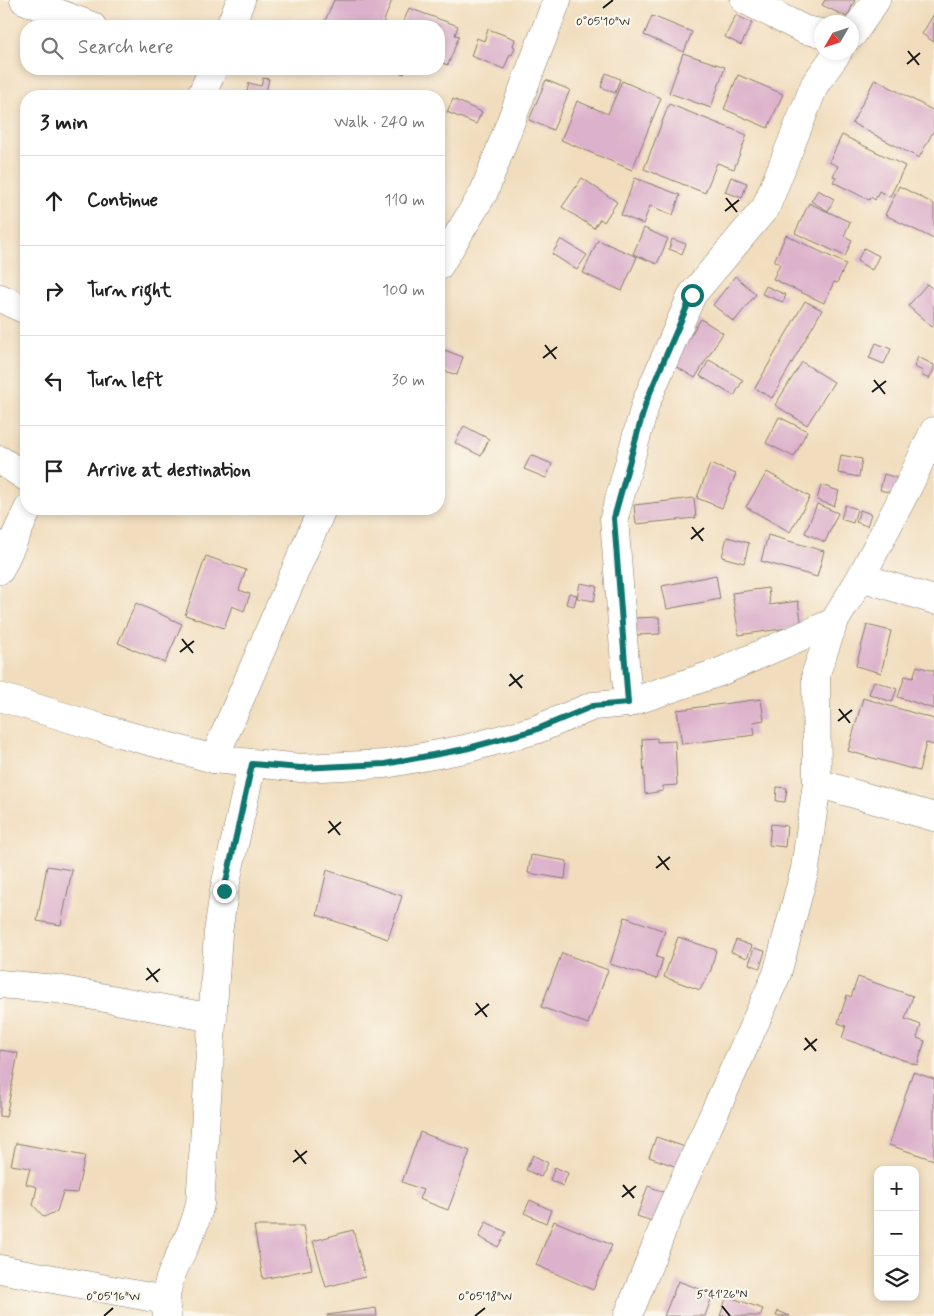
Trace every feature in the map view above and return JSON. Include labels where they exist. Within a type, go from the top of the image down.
[{"type":"street","points":[[24,0],[76,20]]},
{"type":"street","points":[[233,20],[241,0]]},
{"type":"street","points":[[445,256],[484,192],[557,0]]},
{"type":"street","points":[[745,0],[805,30],[814,32]]},
{"type":"street","points":[[859,25],[876,0]]},
{"type":"street","points":[[628,703],[614,518],[646,402],[692,295],[766,207],[814,84],[832,60]]},
{"type":"street","points":[[0,298],[20,307]]},
{"type":"street","points":[[628,1316],[670,1211],[777,974],[804,869],[817,783],[816,673],[834,622],[861,577],[909,485],[934,430]]},
{"type":"street","points":[[0,460],[20,473]]},
{"type":"street","points":[[0,570],[25,515]]},
{"type":"street","points":[[214,759],[319,515]]},
{"type":"street","points":[[861,577],[934,600]]},
{"type":"street","points":[[0,697],[101,728],[214,759],[301,768],[385,764],[465,749],[535,730],[593,706],[628,703],[720,672],[834,622]]},
{"type":"street","points":[[0,1269],[166,1308],[174,1268],[193,1227],[200,1204],[218,933],[224,891],[252,764]]},
{"type":"street","points":[[817,783],[934,816]]},
{"type":"street","points":[[0,984],[57,989],[213,1018]]},
{"type":"building","points":[[334,0],[392,0],[384,20],[326,20]]},
{"type":"building","points":[[825,0],[855,0],[848,15],[843,15],[822,5]]},
{"type":"building","points":[[409,8],[442,20],[404,20]]},
{"type":"building","points":[[934,14],[934,42],[922,34]]},
{"type":"building","points":[[736,15],[752,23],[741,45],[725,37]]},
{"type":"building","points":[[652,16],[692,32],[684,52],[644,35]]},
{"type":"building","points":[[445,21],[458,26],[455,35],[459,36],[448,65],[445,64]]},
{"type":"building","points":[[488,29],[515,39],[513,46],[515,47],[504,69],[471,56],[477,38],[484,41]]},
{"type":"building","points":[[683,53],[725,67],[711,108],[669,93]]},
{"type":"building","points":[[606,73],[620,79],[615,93],[601,87]]},
{"type":"building","points":[[738,75],[783,94],[768,128],[724,109]]},
{"type":"building","points":[[263,78],[269,79],[266,90],[247,90],[249,83],[261,86]]},
{"type":"building","points":[[875,79],[934,111],[934,130],[919,158],[852,123]]},
{"type":"building","points":[[546,80],[570,90],[553,130],[529,120]]},
{"type":"building","points":[[622,81],[661,98],[632,170],[561,140],[577,101],[608,114]]},
{"type":"building","points":[[453,99],[482,112],[476,124],[447,112]]},
{"type":"building","points":[[669,104],[747,135],[734,169],[717,163],[705,193],[644,169]]},
{"type":"building","points":[[842,135],[905,166],[890,197],[879,191],[875,200],[871,197],[869,200],[833,182],[836,177],[833,176],[838,166],[829,162]]},
{"type":"building","points":[[731,177],[747,183],[742,198],[725,192]]},
{"type":"building","points":[[582,178],[617,202],[604,222],[600,219],[594,228],[562,207]]},
{"type":"building","points":[[635,178],[680,195],[673,215],[650,206],[643,224],[621,215]]},
{"type":"building","points":[[899,186],[934,204],[934,239],[885,215]]},
{"type":"building","points":[[818,190],[834,199],[828,211],[811,201]]},
{"type":"building","points":[[809,203],[850,222],[844,236],[852,240],[845,256],[795,233]]},
{"type":"building","points":[[644,228],[668,239],[657,264],[633,254]]},
{"type":"building","points":[[786,235],[846,264],[837,283],[834,282],[824,303],[773,279],[780,264],[774,261]]},
{"type":"building","points":[[561,239],[587,255],[577,270],[552,254]]},
{"type":"building","points":[[672,239],[686,244],[682,254],[669,249]]},
{"type":"building","points":[[598,240],[637,257],[622,291],[583,273]]},
{"type":"building","points":[[864,248],[879,256],[872,270],[857,261]]},
{"type":"building","points":[[735,276],[756,294],[734,322],[713,305]]},
{"type":"building","points":[[927,284],[934,290],[934,325],[932,327],[908,306]]},
{"type":"building","points":[[766,286],[786,295],[783,302],[762,294]]},
{"type":"building","points":[[805,301],[822,310],[772,398],[755,388]]},
{"type":"building","points":[[701,319],[723,333],[695,378],[672,364]]},
{"type":"building","points":[[876,343],[891,349],[884,364],[869,358]]},
{"type":"building","points":[[445,350],[463,357],[457,375],[445,371]]},
{"type":"building","points":[[918,357],[934,365],[929,379],[921,375],[923,371],[914,367]]},
{"type":"building","points":[[709,360],[743,380],[734,396],[700,376]]},
{"type":"building","points":[[802,362],[834,382],[807,425],[775,405]]},
{"type":"building","points":[[779,417],[807,431],[794,457],[766,443]]},
{"type":"building","points":[[464,426],[489,439],[481,456],[455,443]]},
{"type":"building","points":[[531,455],[552,464],[546,478],[524,469]]},
{"type":"building","points":[[841,455],[862,459],[859,477],[838,473]]},
{"type":"building","points":[[710,464],[736,474],[722,508],[697,498]]},
{"type":"building","points":[[767,472],[810,497],[790,532],[746,507]]},
{"type":"building","points":[[884,474],[901,479],[896,494],[880,490]]},
{"type":"building","points":[[821,485],[839,491],[834,506],[817,500]]},
{"type":"building","points":[[694,498],[696,518],[636,524],[634,505]]},
{"type":"building","points":[[817,504],[838,513],[825,542],[805,533]]},
{"type":"building","points":[[845,505],[857,509],[853,523],[841,519]]},
{"type":"building","points":[[860,510],[871,514],[867,526],[856,522]]},
{"type":"building","points":[[768,535],[824,551],[817,577],[761,561]]},
{"type":"building","points":[[727,537],[749,543],[744,563],[722,557]]},
{"type":"building","points":[[206,556],[246,570],[239,590],[250,594],[244,611],[232,606],[224,628],[185,615]]},
{"type":"building","points":[[716,575],[720,599],[667,609],[662,586]]},
{"type":"building","points":[[580,583],[597,586],[594,601],[577,598]]},
{"type":"building","points":[[768,588],[770,605],[798,601],[802,626],[739,635],[732,593]]},
{"type":"building","points":[[569,593],[577,595],[574,606],[566,604]]},
{"type":"building","points":[[136,603],[182,624],[165,663],[118,643]]},
{"type":"building","points":[[659,617],[660,634],[636,635],[635,618]]},
{"type":"building","points":[[867,625],[891,631],[881,673],[856,666]]},
{"type":"building","points":[[917,666],[934,671],[934,709],[898,697],[905,676],[913,678]]},
{"type":"building","points":[[874,681],[897,689],[892,702],[869,694]]},
{"type":"building","points":[[863,698],[934,719],[934,745],[926,743],[919,771],[848,751]]},
{"type":"building","points":[[761,699],[764,720],[753,722],[755,735],[682,744],[677,710]]},
{"type":"building","points":[[657,738],[657,742],[675,741],[677,785],[663,786],[663,791],[645,794],[642,739]]},
{"type":"building","points":[[777,787],[787,788],[785,802],[776,801]]},
{"type":"building","points":[[771,824],[787,826],[785,847],[769,845]]},
{"type":"building","points":[[531,855],[567,861],[565,879],[528,873]]},
{"type":"building","points":[[47,866],[72,870],[61,925],[37,921]]},
{"type":"building","points":[[327,870],[402,896],[388,939],[317,915]]},
{"type":"building","points":[[625,917],[665,931],[656,957],[663,959],[657,979],[610,964]]},
{"type":"building","points":[[678,937],[716,950],[711,970],[700,990],[664,977]]},
{"type":"building","points":[[736,940],[752,946],[747,958],[731,952]]},
{"type":"building","points":[[754,948],[765,951],[760,968],[749,964]]},
{"type":"building","points":[[562,953],[608,970],[588,1024],[541,1007]]},
{"type":"building","points":[[858,977],[913,996],[905,1019],[921,1025],[917,1038],[925,1041],[917,1065],[842,1038],[846,1026],[838,1023],[847,995],[851,997]]},
{"type":"building","points":[[0,1050],[18,1053],[6,1117],[0,1116]]},
{"type":"building","points":[[913,1072],[934,1079],[934,1160],[889,1145]]},
{"type":"building","points":[[420,1132],[470,1151],[448,1210],[419,1199],[423,1190],[402,1182]]},
{"type":"building","points":[[656,1137],[685,1147],[677,1167],[649,1157]]},
{"type":"building","points":[[16,1143],[85,1156],[77,1193],[63,1192],[57,1211],[44,1217],[33,1205],[37,1187],[26,1184],[30,1168],[11,1165]]},
{"type":"building","points":[[533,1155],[548,1163],[541,1177],[526,1170]]},
{"type":"building","points":[[555,1167],[568,1173],[563,1186],[550,1180]]},
{"type":"building","points":[[648,1186],[666,1193],[655,1222],[637,1216]]},
{"type":"building","points":[[530,1200],[551,1210],[546,1223],[524,1213]]},
{"type":"building","points":[[554,1221],[612,1245],[593,1290],[536,1265]]},
{"type":"building","points":[[486,1222],[506,1232],[498,1247],[479,1237]]},
{"type":"building","points":[[254,1226],[303,1226],[312,1269],[263,1279]]},
{"type":"building","points":[[353,1230],[365,1277],[326,1287],[313,1241]]},
{"type":"building","points":[[678,1281],[713,1294],[705,1316],[664,1316]]},
{"type":"building","points":[[727,1296],[763,1309],[760,1316],[720,1316]]},
{"type":"building","points":[[376,1308],[377,1316],[327,1316],[327,1315]]},
{"type":"building","points":[[778,1311],[790,1316],[776,1316]]},
{"type":"route","points":[[224,891],[252,764],[301,768],[385,764],[465,749],[535,730],[593,706],[628,703],[614,518],[646,402],[692,295]]}]
